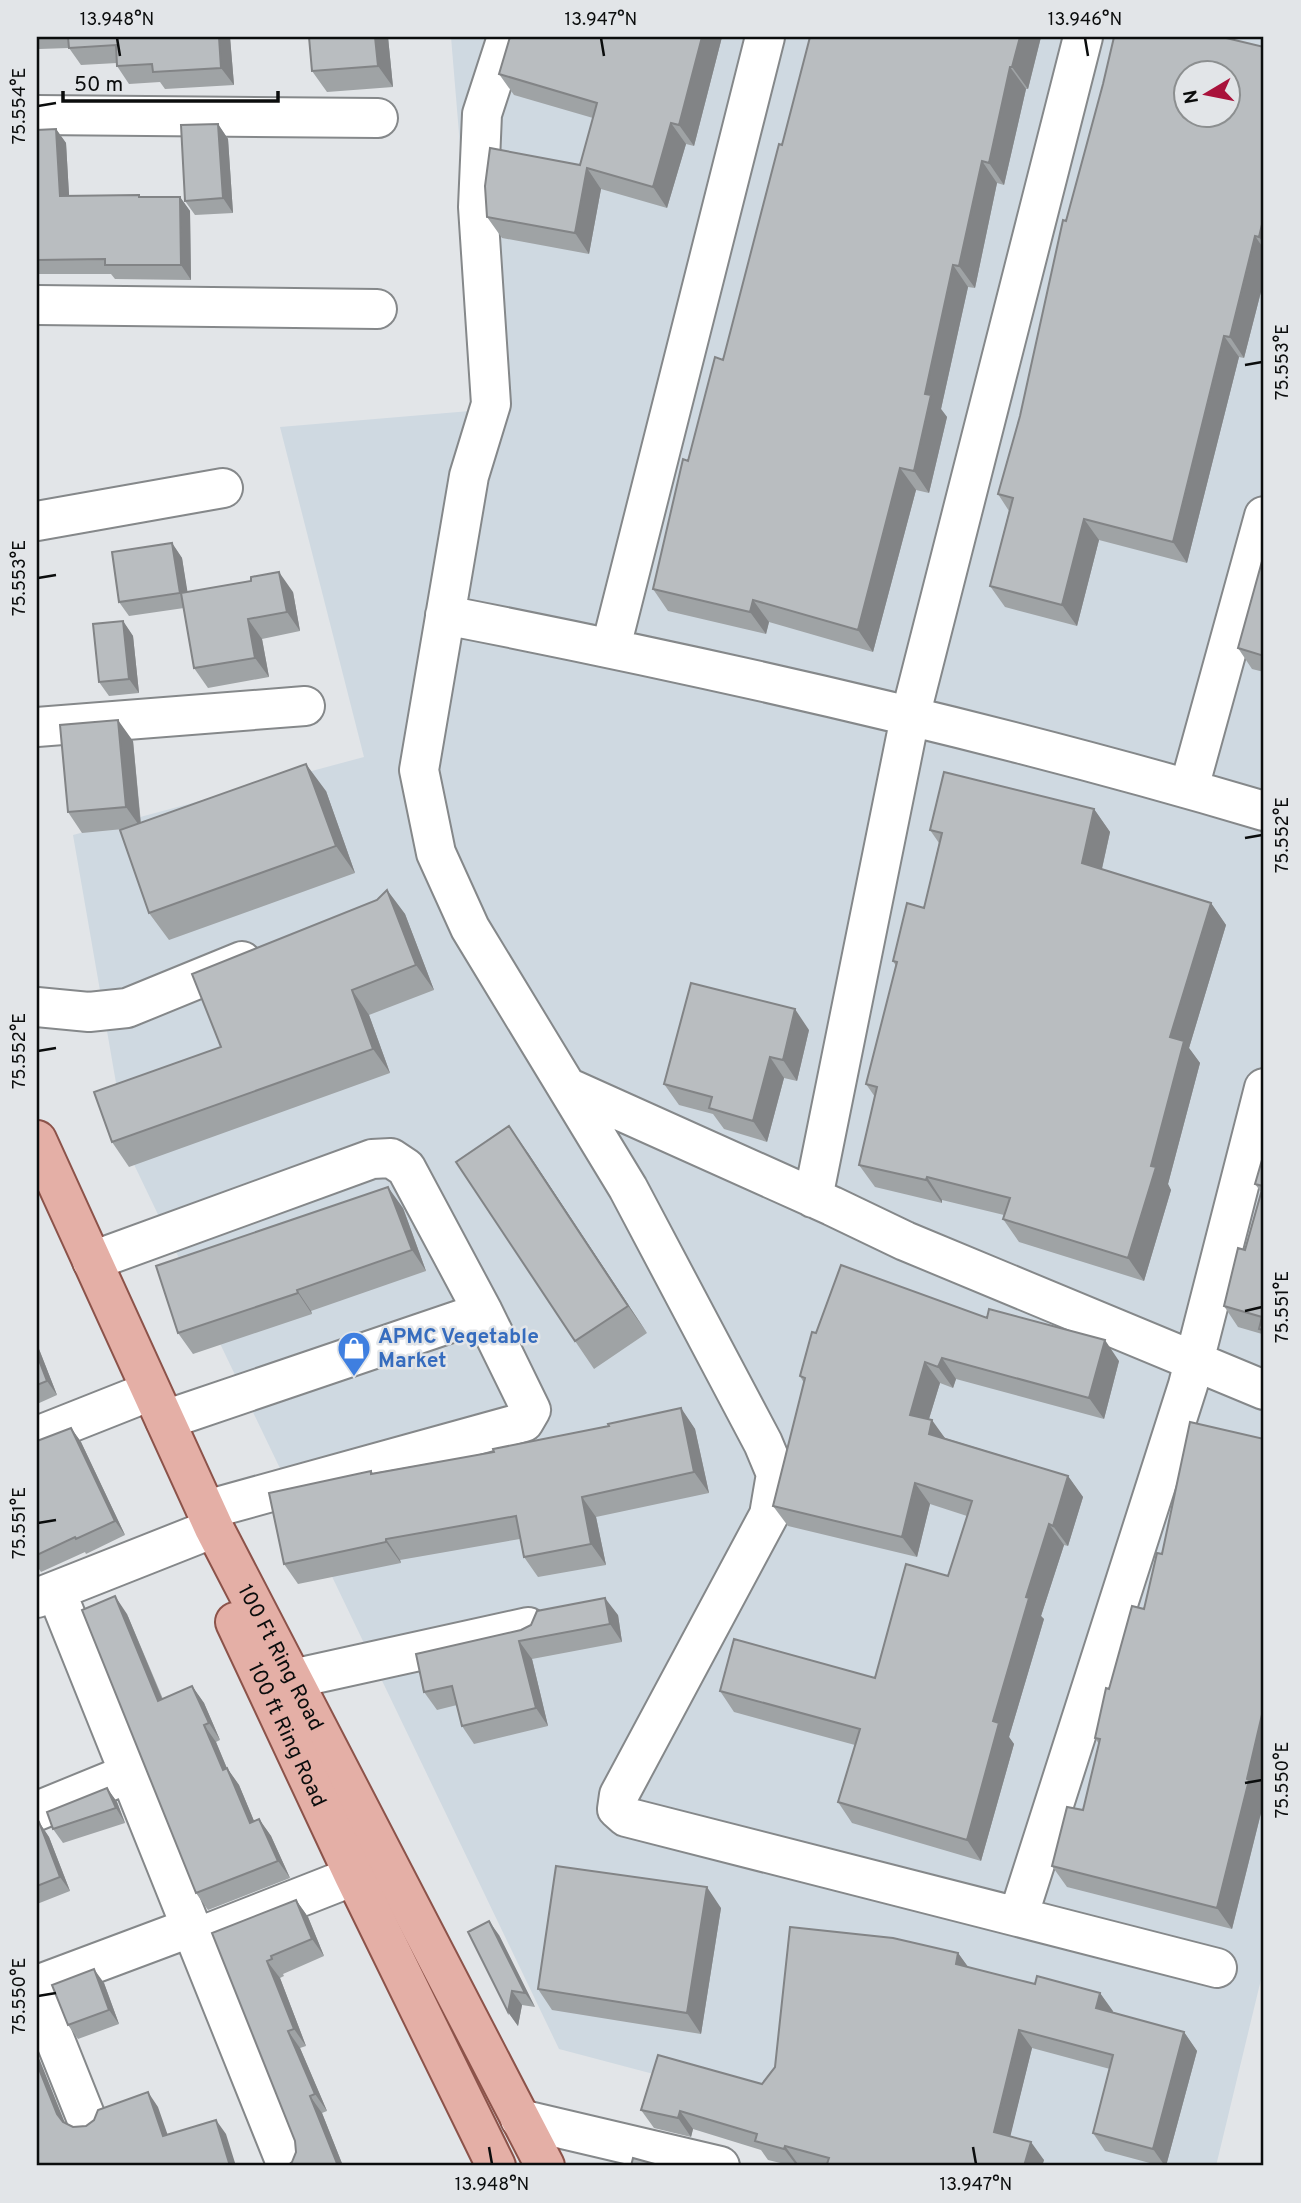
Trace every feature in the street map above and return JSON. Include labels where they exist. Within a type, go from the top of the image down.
[{"type":"main road","name":"100 Ft Ring Road","points":[[37,1140],[165,1420],[205,1525],[292,1679],[545,2166]]},
{"type":"main road","name":"100 ft Ring Road","points":[[37,1184],[133,1398],[205,1525],[354,1875],[496,2166]]},
{"type":"street","points":[[507,37],[482,114],[478,207],[491,404],[469,476],[419,770],[436,853],[470,928],[628,1188],[763,1443],[776,1474],[769,1516],[619,1795],[617,1809],[626,1817],[1217,1968]]},
{"type":"street","points":[[611,648],[765,37]]},
{"type":"street","points":[[813,1198],[911,716],[1083,37]]},
{"type":"street","points":[[37,115],[378,118]]},
{"type":"street","points":[[37,305],[377,309]]},
{"type":"street","points":[[37,521],[223,488]]},
{"type":"street","points":[[1189,788],[1264,516]]},
{"type":"street","points":[[445,615],[611,648],[911,716],[1189,788],[1264,811]]},
{"type":"street","points":[[37,727],[305,706]]},
{"type":"street","points":[[37,1007],[89,1012],[127,1008],[269,950]]},
{"type":"street","points":[[567,1087],[905,1241],[1264,1391]]},
{"type":"street","points":[[1018,1917],[1194,1361],[1264,1088]]},
{"type":"street","points":[[92,1261],[372,1159],[391,1158],[405,1168],[483,1312],[531,1410],[524,1422],[205,1525],[47,1594],[130,1773],[287,2166]]},
{"type":"street","points":[[165,1420],[483,1312]]},
{"type":"street","points":[[37,1436],[133,1398]]},
{"type":"street","points":[[292,1679],[528,1627]]},
{"type":"street","points":[[37,1811],[130,1773]]},
{"type":"street","points":[[37,1985],[194,1933],[354,1875]]},
{"type":"street","points":[[37,1995],[87,2120]]},
{"type":"street","points":[[520,2119],[720,2166]]},
{"type":"shaded area","points":[[451,37],[1264,37],[1264,1967],[1216,2166],[1002,2166],[559,2049],[128,1152],[73,835],[364,757],[280,427],[482,410]]},
{"type":"building","points":[[68,37],[219,37],[221,68],[153,72],[152,64],[117,66],[116,45],[69,48]]},
{"type":"building","points":[[309,37],[375,37],[378,66],[312,71]]},
{"type":"building","points":[[510,37],[702,37],[679,125],[671,123],[653,187],[587,168],[575,233],[487,217],[485,186],[490,148],[580,165],[597,103],[499,74]]},
{"type":"building","points":[[810,37],[1020,37],[1010,67],[989,163],[982,161],[959,266],[953,265],[925,394],[931,395],[914,471],[900,468],[858,630],[753,600],[750,612],[653,589],[683,459],[688,461],[715,357],[723,360],[779,144],[782,145]]},
{"type":"building","points":[[1114,37],[1222,37],[1264,47],[1264,216],[1259,237],[1255,236],[1230,337],[1224,336],[1173,542],[1084,519],[1062,605],[990,586],[1013,498],[998,494],[1020,416],[1063,220],[1066,221]]},
{"type":"building","points":[[218,124],[223,198],[185,201],[181,125]]},
{"type":"building","points":[[56,129],[60,196],[180,197],[181,265],[105,265],[105,259],[37,260],[37,130]]},
{"type":"building","points":[[172,543],[180,593],[119,602],[112,552]]},
{"type":"building","points":[[1264,554],[1264,656],[1238,648]]},
{"type":"building","points":[[279,572],[287,612],[248,619],[255,658],[194,668],[181,593],[251,581],[251,577]]},
{"type":"building","points":[[123,621],[129,679],[99,682],[93,624]]},
{"type":"building","points":[[118,720],[126,807],[68,812],[60,725]]},
{"type":"building","points":[[306,764],[336,846],[149,913],[120,830]]},
{"type":"building","points":[[944,772],[1094,809],[1082,863],[1211,903],[1170,1037],[1184,1041],[1151,1166],[1156,1167],[1128,1258],[1003,1219],[1010,1198],[927,1177],[926,1180],[859,1165],[877,1087],[866,1084],[897,962],[893,961],[907,903],[924,908],[942,833],[930,830]]},
{"type":"building","points":[[387,890],[416,965],[352,990],[373,1049],[112,1142],[94,1092],[221,1047],[192,974],[377,900]]},
{"type":"building","points":[[691,983],[795,1009],[783,1060],[770,1057],[753,1121],[709,1108],[712,1097],[664,1084]]},
{"type":"building","points":[[509,1126],[628,1306],[575,1341],[456,1162]]},
{"type":"building","points":[[1264,1153],[1264,1330],[1259,1329],[1262,1317],[1224,1306],[1238,1248],[1245,1250],[1263,1186],[1255,1184]]},
{"type":"building","points":[[388,1187],[412,1250],[297,1290],[298,1293],[178,1333],[156,1266]]},
{"type":"building","points":[[841,1265],[987,1318],[989,1309],[1105,1340],[1089,1398],[942,1358],[938,1367],[925,1362],[910,1415],[932,1420],[929,1434],[1068,1476],[1053,1526],[1049,1524],[1026,1597],[1029,1598],[993,1721],[999,1723],[967,1840],[838,1802],[860,1729],[720,1691],[734,1639],[875,1678],[906,1564],[948,1576],[972,1501],[915,1483],[902,1537],[773,1506],[805,1378],[800,1376],[812,1332],[816,1333]]},
{"type":"building","points":[[37,1355],[47,1381],[37,1385]]},
{"type":"building","points":[[681,1408],[694,1472],[582,1497],[591,1544],[524,1557],[516,1516],[386,1539],[386,1542],[284,1564],[269,1493],[371,1471],[371,1474],[494,1452],[493,1449],[609,1426],[608,1424]]},
{"type":"building","points":[[1190,1422],[1264,1439],[1264,1706],[1247,1779],[1249,1780],[1217,1908],[1052,1866],[1067,1807],[1083,1810],[1100,1739],[1095,1738],[1106,1688],[1109,1689],[1132,1606],[1144,1609],[1157,1553],[1162,1554]]},
{"type":"building","points":[[71,1428],[115,1521],[37,1555],[37,1441]]},
{"type":"building","points":[[115,1596],[158,1701],[192,1686],[209,1723],[204,1725],[223,1770],[227,1768],[250,1823],[259,1819],[278,1861],[196,1893],[82,1610]]},
{"type":"building","points":[[605,1598],[610,1624],[519,1641],[536,1708],[462,1726],[452,1686],[424,1692],[416,1654],[521,1630],[531,1625],[537,1611]]},
{"type":"building","points":[[107,1788],[116,1808],[53,1829],[47,1812]]},
{"type":"building","points":[[39,1822],[60,1877],[37,1886],[37,1823]]},
{"type":"building","points":[[556,1866],[707,1887],[687,2013],[538,1989]]},
{"type":"building","points":[[296,1900],[312,1939],[271,1956],[272,1959],[267,1961],[294,2029],[288,2031],[315,2094],[310,2096],[338,2166],[287,2166],[296,2152],[295,2141],[212,1933]]},
{"type":"building","points":[[489,1921],[525,1993],[512,1991],[508,2012],[468,1932]]},
{"type":"building","points":[[790,1927],[893,1938],[958,1953],[956,1964],[1035,1984],[1037,1976],[1100,1993],[1096,2008],[1184,2032],[1153,2149],[1093,2133],[1113,2055],[1019,2030],[994,2132],[1031,2142],[1024,2166],[834,2166],[827,2164],[829,2158],[755,2141],[757,2134],[680,2111],[678,2118],[641,2110],[658,2055],[762,2084],[775,2067]]},
{"type":"building","points":[[94,1969],[109,2010],[68,2025],[52,1985]]},
{"type":"building","points":[[37,2064],[57,2114],[63,2122],[73,2127],[86,2126],[94,2120],[98,2110],[148,2092],[163,2136],[216,2120],[230,2166],[37,2166]]},
{"type":"building","points":[[633,2158],[662,2166],[631,2166]]},
{"type":"place","name":"APMC Vegetable Market","points":[[354,1378]]}]
